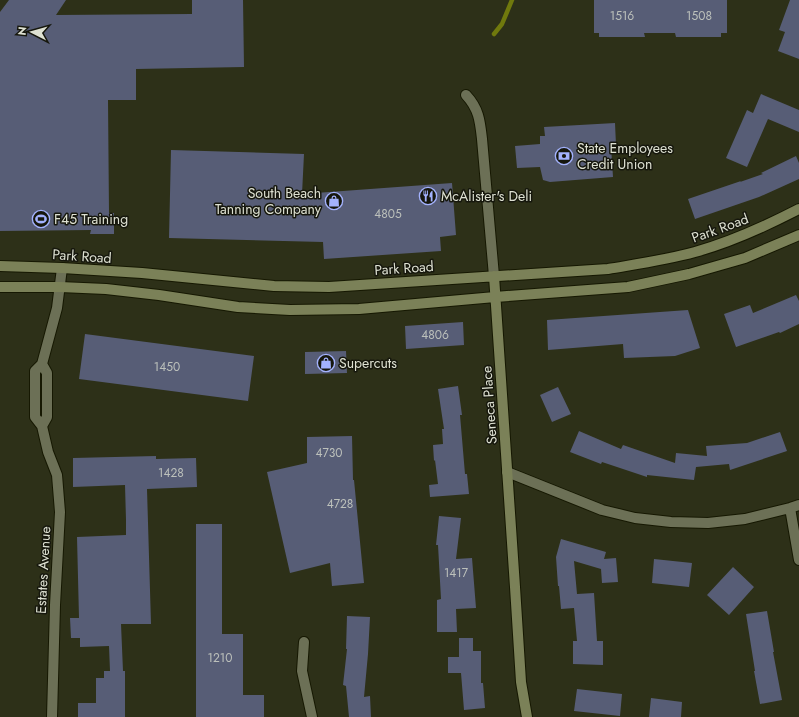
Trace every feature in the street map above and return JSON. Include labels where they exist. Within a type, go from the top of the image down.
[{"type":"main road","name":"Park Road","points":[[0,266],[62,268],[274,286],[329,287],[608,269],[652,262],[695,252],[737,238],[778,220],[799,208]]},
{"type":"main road","points":[[0,287],[106,288],[238,307],[290,310],[359,309],[628,287],[689,274],[745,258],[799,235]]},
{"type":"main road","name":"Seneca Place","points":[[494,276],[516,587],[521,682],[526,717]]},
{"type":"street","name":"Seneca Place","points":[[466,95],[476,108],[480,119],[494,276]]},
{"type":"street","name":"Estates Avenue","points":[[52,717],[55,605],[60,512],[57,475],[48,452],[42,426],[35,417],[35,371],[42,364],[57,308],[62,268]]},
{"type":"street","name":"Estates Avenue","points":[[42,364],[47,372],[47,417],[42,426]]},
{"type":"street","points":[[35,392],[46,392]]},
{"type":"street","points":[[508,472],[602,510],[635,518],[664,522],[708,523],[745,519],[795,506],[799,560]]},
{"type":"street","points":[[304,642],[302,671],[312,717]]},
{"type":"building","points":[[9,0],[66,0],[56,15],[192,14],[192,0],[243,0],[244,67],[136,69],[136,100],[108,100],[109,213],[114,213],[114,234],[90,234],[91,230],[0,231],[0,12]]},
{"type":"building","points":[[594,0],[727,0],[727,33],[721,33],[721,37],[676,37],[675,33],[644,33],[645,37],[599,37],[599,33],[594,33]]},
{"type":"building","points":[[790,0],[799,0],[799,59],[778,51],[785,32],[779,30]]},
{"type":"building","points":[[761,94],[799,110],[799,132],[768,119],[747,167],[726,158],[747,110],[753,113]]},
{"type":"building","name":"State Employees Credit Union","points":[[615,123],[616,145],[611,146],[613,177],[550,182],[543,180],[540,167],[517,168],[515,146],[540,144],[540,136],[545,136],[544,127]]},
{"type":"building","points":[[171,150],[304,154],[302,194],[452,183],[456,235],[440,237],[441,251],[324,259],[323,242],[169,238]]},
{"type":"building","points":[[796,156],[799,163],[799,179],[759,197],[695,219],[688,199],[763,174],[761,173]]},
{"type":"building","points":[[796,295],[799,301],[799,324],[780,333],[779,332],[736,347],[724,314],[750,305],[753,313]]},
{"type":"building","points":[[688,310],[700,348],[675,356],[624,358],[623,344],[548,350],[547,320]]},
{"type":"building","points":[[463,322],[464,345],[406,349],[405,326]]},
{"type":"building","points":[[85,334],[254,356],[248,401],[79,379]]},
{"type":"building","name":"Supercuts","points":[[346,351],[347,373],[305,374],[305,352]]},
{"type":"building","points":[[458,386],[462,415],[460,415],[465,474],[467,474],[469,494],[430,497],[429,485],[438,484],[433,445],[443,444],[442,429],[444,429],[438,389]]},
{"type":"building","points":[[558,387],[571,414],[552,422],[540,395]]},
{"type":"building","points":[[579,431],[621,449],[623,445],[675,463],[676,453],[707,456],[706,446],[747,443],[780,432],[787,451],[730,470],[729,464],[696,467],[694,480],[647,475],[647,477],[602,462],[601,464],[570,452]]},
{"type":"building","points":[[352,436],[353,480],[364,583],[332,586],[330,563],[290,573],[267,472],[307,463],[307,437]]},
{"type":"building","points":[[156,456],[156,459],[196,458],[197,487],[147,489],[151,624],[121,624],[123,671],[125,671],[125,717],[78,717],[78,703],[96,703],[96,678],[104,678],[104,671],[110,671],[109,646],[80,647],[80,638],[71,638],[70,618],[79,618],[77,537],[126,535],[126,520],[125,485],[73,487],[73,458]]},
{"type":"building","points":[[439,516],[461,518],[456,559],[472,558],[476,608],[456,609],[457,632],[437,632],[437,600],[441,599],[438,545],[436,545]]},
{"type":"building","points":[[196,524],[222,524],[222,634],[243,634],[243,695],[264,695],[264,717],[196,717]]},
{"type":"building","points":[[561,539],[606,552],[604,559],[616,558],[618,582],[602,583],[601,569],[574,561],[577,594],[594,593],[597,641],[603,641],[603,665],[573,664],[573,641],[577,641],[574,608],[561,609],[558,586],[556,557]]},
{"type":"building","points":[[654,559],[692,563],[689,587],[652,583]]},
{"type":"building","points":[[733,567],[754,587],[729,615],[707,595]]},
{"type":"building","points":[[767,611],[782,700],[760,704],[746,614]]},
{"type":"building","points":[[347,616],[370,617],[364,697],[370,696],[371,717],[349,717],[346,686],[343,685],[347,649]]},
{"type":"building","points":[[459,638],[473,638],[473,651],[481,651],[481,683],[483,683],[485,708],[464,710],[461,673],[448,673],[448,657],[459,657]]},
{"type":"building","points":[[577,689],[622,694],[620,716],[574,711]]},
{"type":"building","points":[[651,698],[682,702],[681,717],[649,717]]},
{"type":"waterway","points":[[494,34],[502,24],[512,0]]},
{"type":"place","name":"State Employees Credit Union","points":[[564,156]]},
{"type":"place","name":"McAlister's Deli","points":[[428,196]]},
{"type":"place","name":"South Beach Tanning Company","points":[[334,201]]},
{"type":"place","name":"F45 Training","points":[[41,219]]},
{"type":"place","name":"Supercuts","points":[[326,363]]}]
